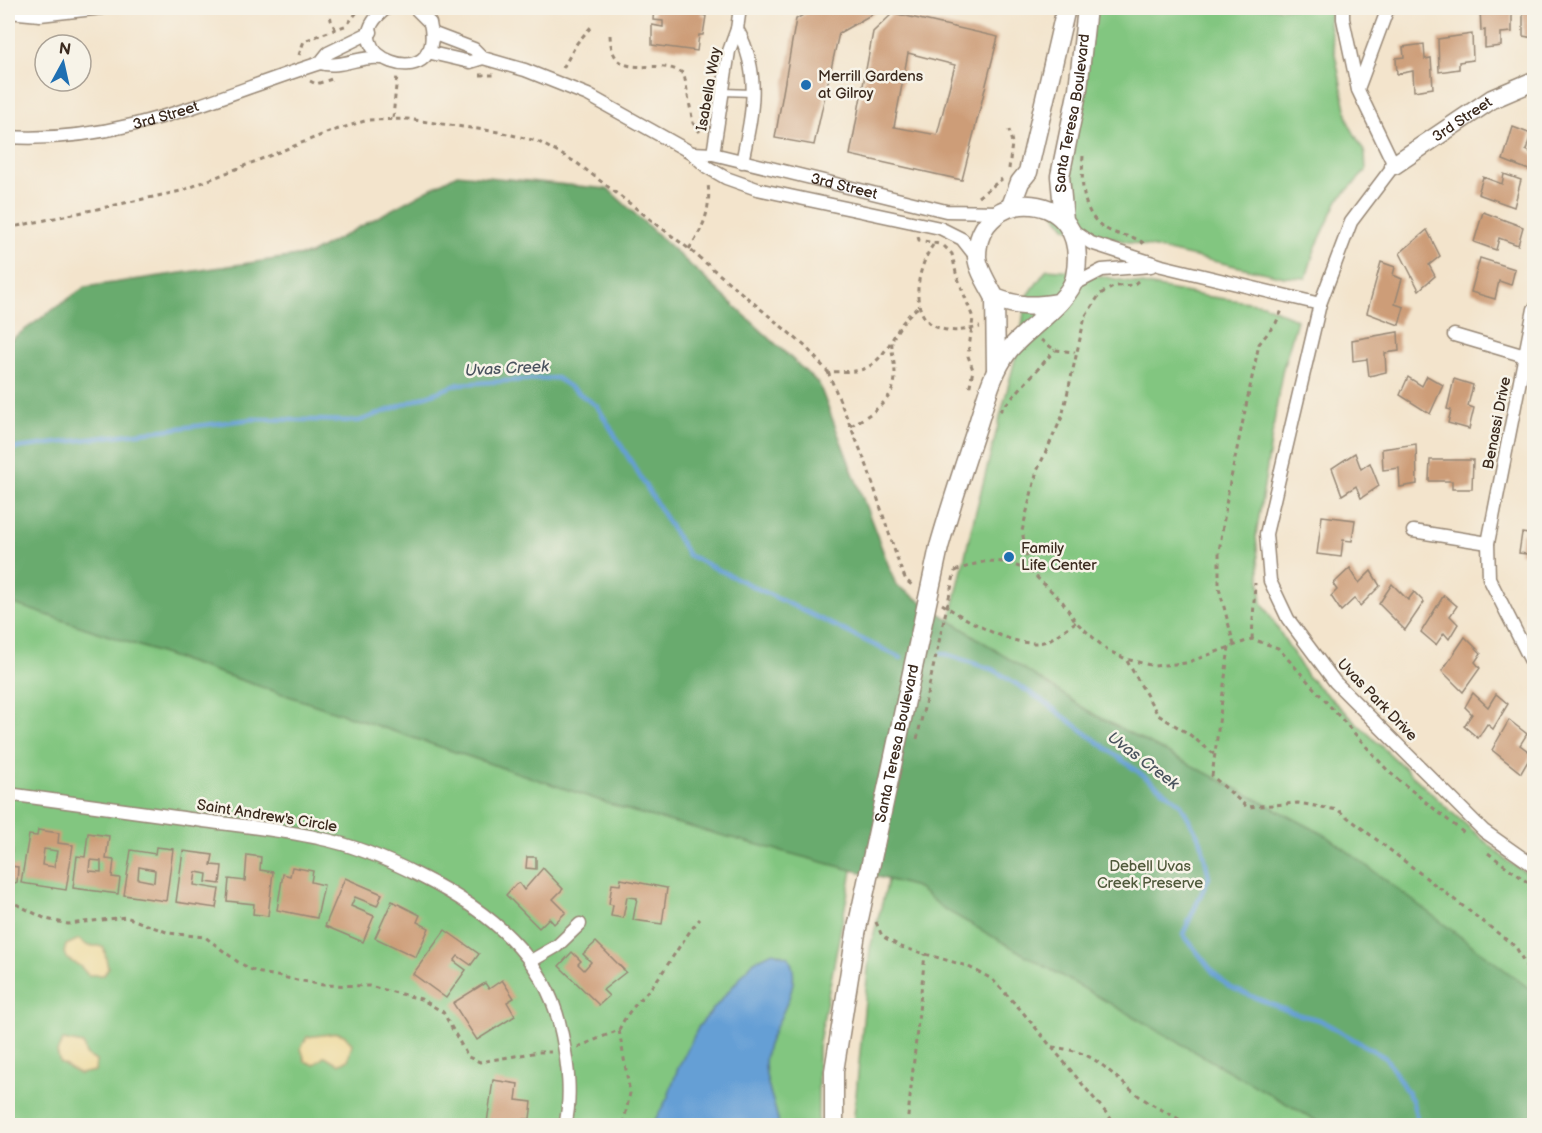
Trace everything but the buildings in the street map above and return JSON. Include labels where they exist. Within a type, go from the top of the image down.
[{"type":"main road","name":"Santa Teresa Boulevard","points":[[1004,209],[1028,172],[1066,8]]},
{"type":"main road","name":"Santa Teresa Boulevard","points":[[1068,225],[1060,176],[1078,89],[1087,8]]},
{"type":"main road","name":"3rd Street","points":[[1394,165],[1492,99],[1534,81]]},
{"type":"main road","points":[[1030,205],[1054,210],[1068,225],[1079,260],[1073,285],[1057,303],[1030,308],[1014,306],[995,298],[977,258],[979,243],[1004,209],[1030,205]]},
{"type":"main road","name":"Santa Teresa Boulevard","points":[[834,1125],[834,1071],[856,933],[939,548],[996,369],[995,298]]},
{"type":"main road","name":"Santa Teresa Boulevard","points":[[996,369],[1025,333],[1057,303]]},
{"type":"street","points":[[8,12],[49,15],[102,8]]},
{"type":"street","points":[[387,8],[373,22],[372,43],[381,58],[398,65],[411,64],[427,52],[432,33],[430,23],[417,8]]},
{"type":"street","name":"Isabella Way","points":[[713,154],[729,51],[737,29],[740,8]]},
{"type":"street","points":[[1343,8],[1343,19],[1358,90],[1394,165]]},
{"type":"street","points":[[1358,90],[1388,8]]},
{"type":"street","name":"Isabella Way","points":[[737,29],[749,51],[753,93],[742,162]]},
{"type":"street","name":"3rd Street","points":[[8,137],[79,135],[135,126],[185,111],[320,63],[328,53],[371,32]]},
{"type":"street","name":"3rd Street","points":[[432,33],[474,49],[483,58],[558,82],[692,153],[707,167],[726,178],[757,189],[940,228],[962,239],[977,258]]},
{"type":"street","name":"3rd Street","points":[[427,52],[470,62],[483,58]]},
{"type":"street","name":"3rd Street","points":[[320,63],[331,66],[364,58],[381,58]]},
{"type":"street","name":"3rd Street","points":[[692,153],[713,154],[946,211],[1004,209]]},
{"type":"street","name":"Uvas Park Drive","points":[[1394,165],[1351,222],[1320,304],[1266,534],[1270,581],[1288,619],[1335,682],[1484,831],[1534,866]]},
{"type":"street","points":[[1068,225],[1091,243],[1162,266],[1320,304]]},
{"type":"street","points":[[1073,285],[1102,270],[1162,266]]},
{"type":"street","name":"Benassi Drive","points":[[1534,309],[1488,543],[1488,578],[1534,667]]},
{"type":"street","points":[[1454,335],[1525,356]]},
{"type":"street","points":[[1413,531],[1488,543]]},
{"type":"street","name":"Saint Andrew's Circle","points":[[8,794],[317,837],[394,863],[480,910],[531,961],[555,1006],[561,1029],[568,1082],[566,1125]]},
{"type":"street","points":[[531,961],[563,941],[580,924]]},
{"type":"lane","points":[[723,92],[753,93]]},
{"type":"path","points":[[329,8],[336,31]]},
{"type":"path","points":[[304,41],[347,25],[360,8]]},
{"type":"path","points":[[563,68],[577,43],[591,27]]},
{"type":"path","points":[[610,35],[611,48],[616,58],[626,66],[639,68],[665,65],[684,74],[693,123],[700,132]]},
{"type":"path","points":[[393,118],[398,65]]},
{"type":"path","points":[[8,228],[182,191],[347,126],[393,118],[499,132],[547,145],[577,163],[689,249],[806,347],[828,372],[851,426],[900,567],[906,580],[919,590]]},
{"type":"path","points":[[973,200],[992,189],[1006,176],[1012,142],[1009,130]]},
{"type":"path","points":[[1083,147],[1082,194],[1089,212],[1105,229],[1140,239]]},
{"type":"path","points":[[689,249],[708,214],[708,181]]},
{"type":"path","points":[[919,240],[941,244],[952,254],[956,273],[972,318],[968,356]]},
{"type":"path","points":[[933,244],[920,270],[919,307],[928,321],[941,328],[955,331],[982,327]]},
{"type":"path","points":[[1030,571],[1022,531],[1037,471],[1062,417],[1073,378],[1075,352],[1085,317],[1100,294],[1115,286],[1133,285]]},
{"type":"path","points":[[828,372],[866,368],[884,352],[902,320],[919,307]]},
{"type":"path","points":[[1234,645],[1219,588],[1220,552],[1228,492],[1259,344],[1282,310]]},
{"type":"path","points":[[1039,339],[1055,350],[1075,352]]},
{"type":"path","points":[[851,426],[877,409],[890,394],[895,373],[892,340]]},
{"type":"path","points":[[978,424],[1003,409],[1055,350]]},
{"type":"path","points":[[955,571],[971,564],[1001,559],[1030,571],[1062,601],[1076,622],[1107,650],[1126,659],[1154,666],[1186,663],[1252,639],[1278,648],[1389,772],[1469,837]]},
{"type":"path","points":[[1252,639],[1255,576]]},
{"type":"path","points":[[939,602],[992,632],[1023,643],[1044,642],[1076,622]]},
{"type":"path","points":[[1229,646],[1212,776],[1247,807],[1298,802],[1338,810],[1516,947],[1534,981]]},
{"type":"path","points":[[1126,659],[1158,716],[1189,734],[1215,755]]},
{"type":"path","points":[[1487,852],[1534,887]]},
{"type":"path","points":[[8,900],[46,919],[68,924],[126,917],[169,933],[205,937],[238,962],[256,972],[323,985],[359,985],[421,999],[443,1012],[462,1048]]},
{"type":"path","points":[[619,1030],[626,1014],[659,978],[678,946],[700,919]]},
{"type":"path","points":[[876,920],[882,936],[901,947],[967,966],[992,979],[1117,1125]]},
{"type":"path","points":[[907,1125],[925,954]]},
{"type":"path","points":[[1052,1047],[1078,1050],[1100,1061],[1136,1094],[1191,1125]]},
{"type":"green space","points":[[1094,8],[1331,8],[1329,24],[1349,124],[1365,153],[1366,171],[1338,200],[1315,249],[1306,278],[1284,277],[1066,228],[1055,214]]},
{"type":"green space","points":[[457,174],[608,189],[819,384],[896,585],[1093,714],[1327,836],[1534,992],[1534,1125],[1324,1125],[944,909],[916,887],[634,812],[8,602],[8,342],[85,287],[310,254]]},
{"type":"green space","name":"Debell Uvas Creek Preserve","points":[[1047,269],[1074,271],[1204,296],[1263,304],[1297,320],[1282,372],[1256,536],[1262,603],[1307,676],[1448,809],[1510,863],[1534,877],[1534,1125],[853,1126],[870,948],[903,825],[971,530],[1020,340],[1026,298]]},
{"type":"green space","points":[[8,520],[895,648],[818,1047],[818,1125],[8,1126]]},
{"type":"sand","points":[[79,939],[88,946],[104,948],[108,968],[104,975],[88,975],[80,966],[67,959],[64,953],[66,945]]},
{"type":"sand","points":[[338,1033],[344,1035],[352,1044],[348,1060],[338,1064],[325,1056],[314,1065],[305,1061],[301,1048],[307,1037]]},
{"type":"sand","points":[[63,1040],[83,1044],[86,1055],[96,1061],[95,1071],[79,1074],[60,1063],[57,1052]]},
{"type":"water","points":[[773,952],[788,957],[793,967],[791,990],[765,1058],[767,1078],[779,1125],[652,1125],[668,1097],[678,1068],[699,1026],[754,961]]},
{"type":"waterway","name":"Uvas Creek","points":[[8,449],[253,419],[359,421],[459,384],[557,378],[597,406],[688,555],[901,658]]},
{"type":"waterway","name":"Uvas Creek","points":[[942,653],[994,670],[1043,701],[1180,803],[1201,841],[1209,877],[1183,934],[1213,972],[1229,987],[1293,1013],[1320,1020],[1386,1058],[1412,1100],[1419,1126]]},
{"type":"place","name":"Merrill Gardens at Gilroy","points":[[806,85]]},
{"type":"place","name":"Family Life Center","points":[[1009,557]]}]
